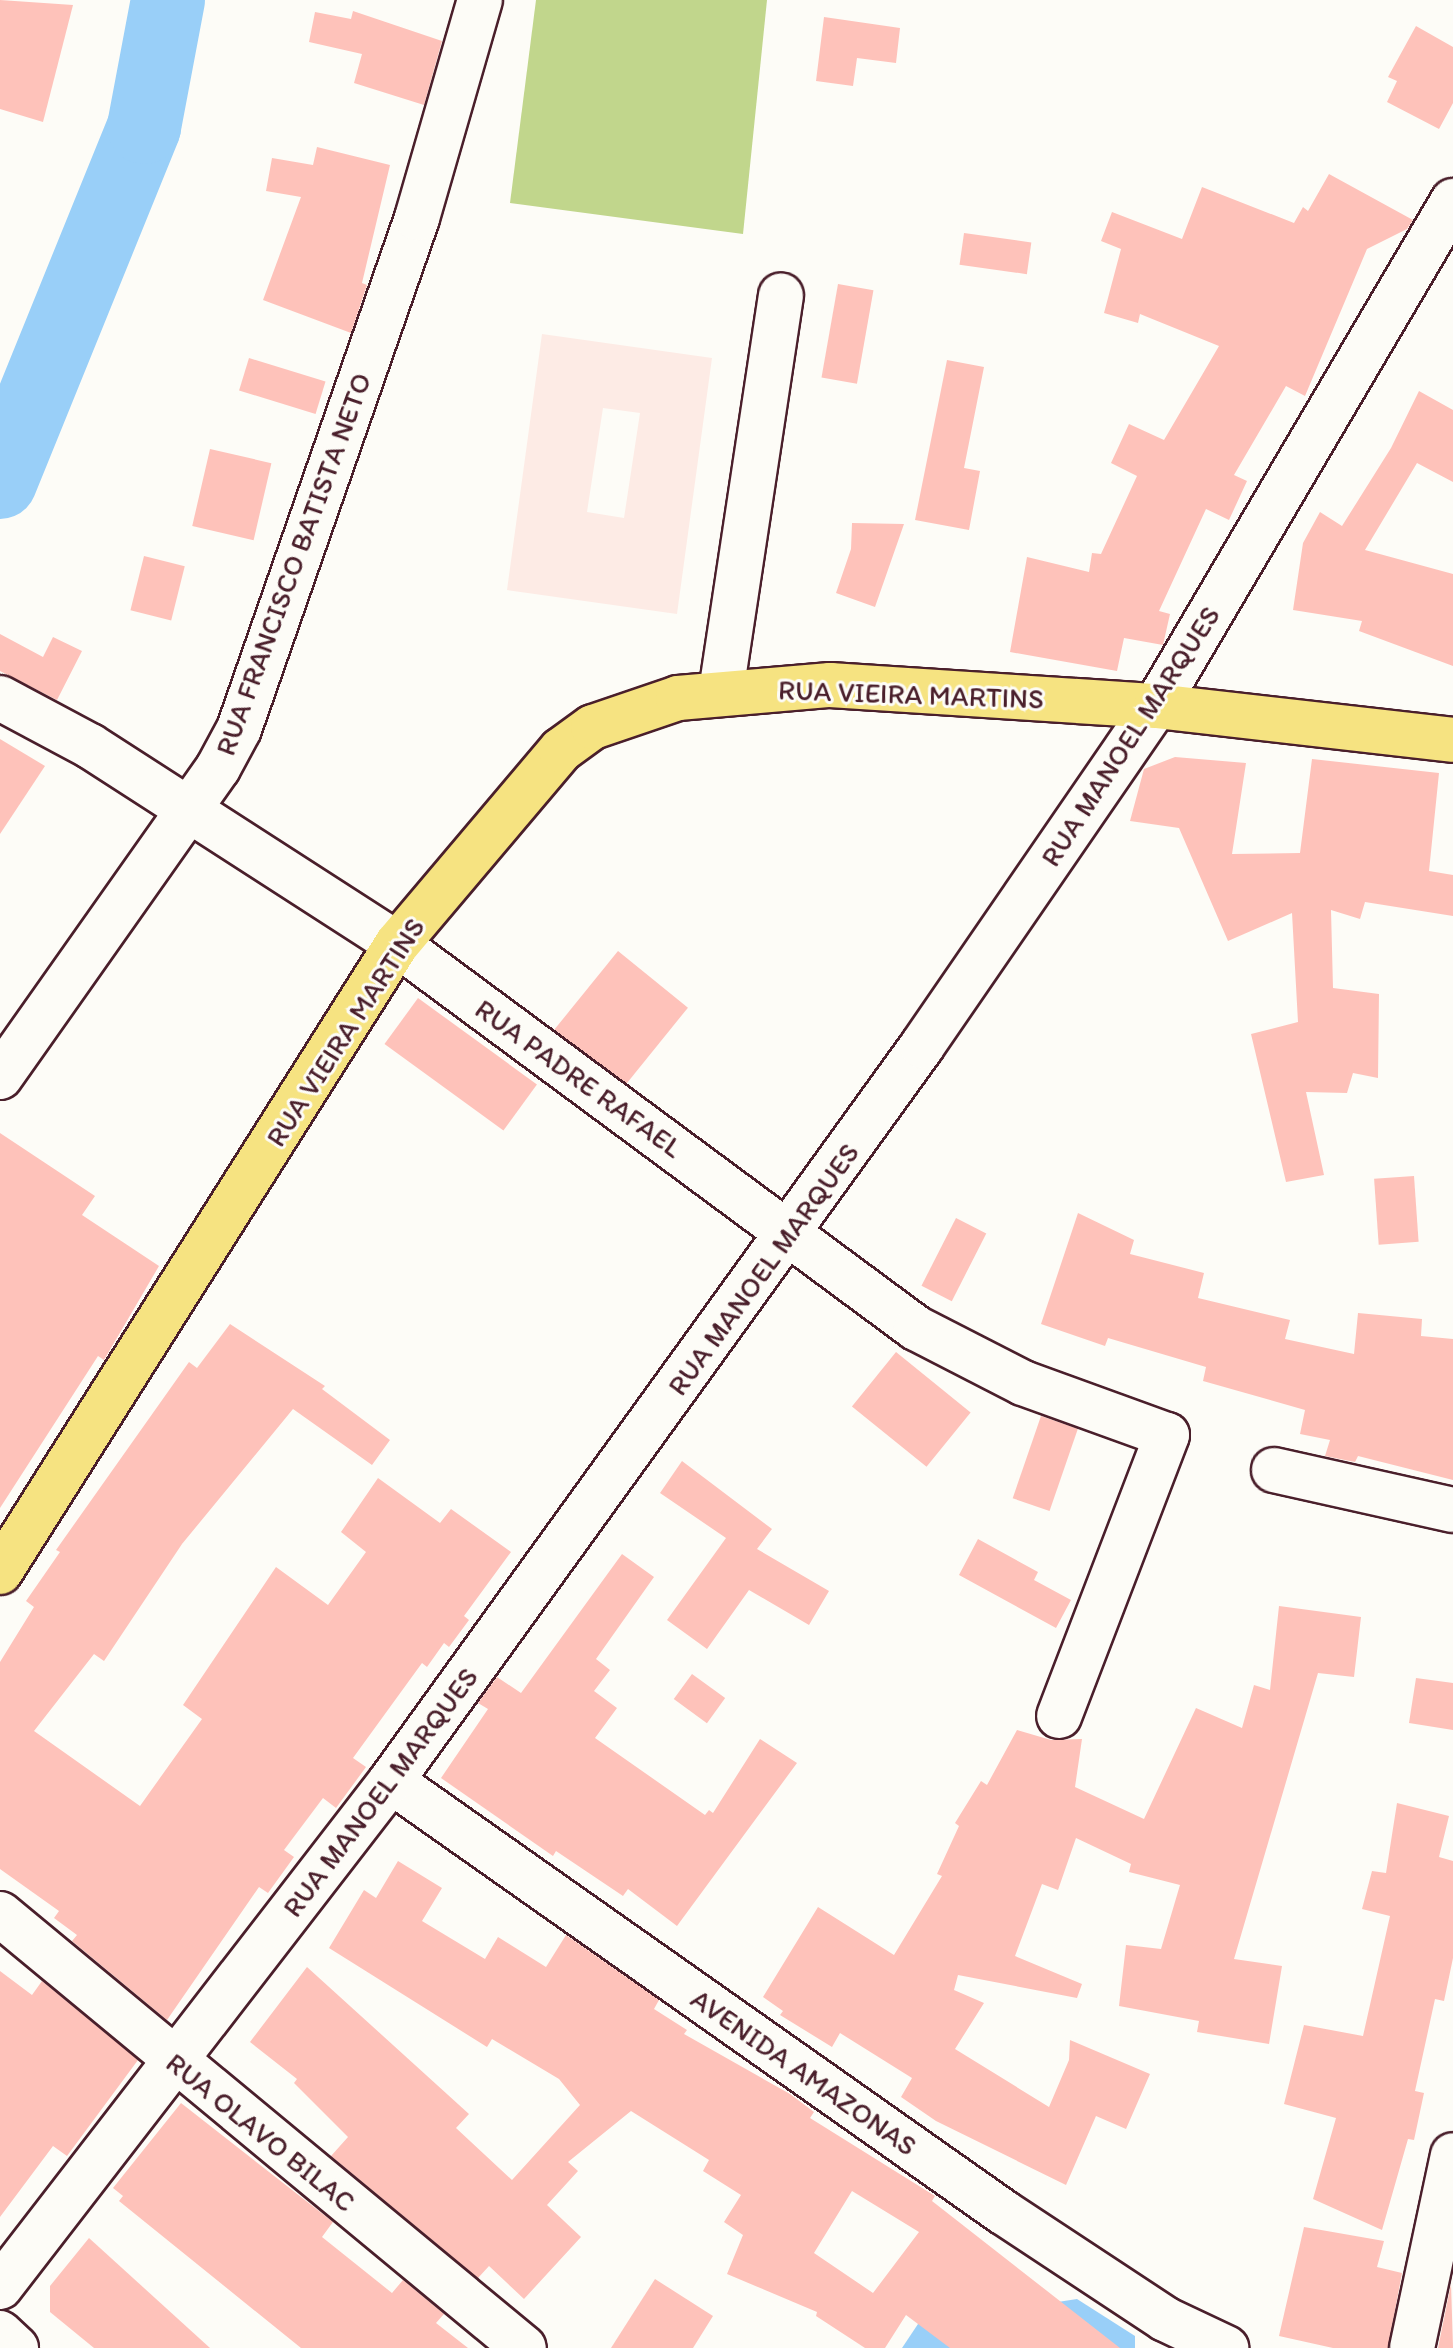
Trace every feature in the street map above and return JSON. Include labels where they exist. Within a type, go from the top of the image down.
[{"type":"main road","name":"RUA VIEIRA MARTINS","points":[[0,1572],[397,944],[561,750],[593,727],[632,711],[721,692],[830,685],[1156,706],[1453,740]]},
{"type":"street","name":"RUA FRANCISCO BATISTA NETO","points":[[0,1077],[188,810],[239,729],[417,218],[480,0]]},
{"type":"street","name":"RUA MANOEL MARQUES","points":[[0,2287],[172,2060],[391,1781],[790,1234],[1156,706],[1453,201]]},
{"type":"street","points":[[721,692],[781,296]]},
{"type":"street","name":"RUA PADRE RAFAEL","points":[[0,698],[90,746],[397,944],[929,1335],[1023,1383],[1167,1435],[1059,1716]]},
{"type":"street","points":[[1274,1470],[1453,1510]]},
{"type":"street","name":"AVENIDA AMAZONAS","points":[[391,1781],[1003,2212],[1165,2319],[1226,2348]]},
{"type":"street","name":"RUA OLAVO BILAC","points":[[0,1914],[172,2060],[524,2348]]},
{"type":"street","points":[[1412,2348],[1453,2155]]},
{"type":"street","points":[[0,2333],[16,2348]]},
{"type":"shaded area","points":[[542,334],[712,358],[677,614],[507,590]],"holes":[[[603,408],[640,413],[624,518],[587,512]]]},
{"type":"green space","points":[[536,0],[767,0],[743,234],[510,203]]},
{"type":"water","points":[[1077,2299],[1135,2336],[1135,2348],[902,2348],[918,2324]]},
{"type":"building","points":[[0,0],[73,5],[43,122],[0,109]]},
{"type":"building","points":[[353,11],[442,41],[424,105],[354,83],[362,54],[309,42],[315,12],[351,19]]},
{"type":"building","points":[[824,17],[900,28],[896,63],[857,58],[853,86],[816,81]]},
{"type":"building","points":[[1416,26],[1453,47],[1453,103],[1439,129],[1387,102],[1397,81],[1388,77]]},
{"type":"building","points":[[317,147],[390,165],[362,283],[367,285],[351,333],[263,300],[301,197],[266,191],[272,158],[313,165]]},
{"type":"building","points":[[1329,174],[1413,220],[1407,229],[1367,249],[1305,396],[1286,386],[1234,475],[1247,481],[1229,520],[1206,509],[1159,611],[1170,614],[1163,645],[1124,638],[1117,671],[1010,652],[1027,557],[1089,572],[1092,553],[1101,554],[1137,476],[1111,463],[1129,424],[1164,440],[1219,346],[1140,314],[1138,323],[1104,313],[1121,249],[1101,241],[1112,212],[1182,239],[1202,187],[1294,223],[1303,207],[1308,211]]},
{"type":"building","points":[[964,233],[1031,242],[1027,274],[960,265]]},
{"type":"building","points":[[838,284],[873,290],[857,384],[822,378]]},
{"type":"building","points":[[249,358],[326,381],[316,414],[239,391]]},
{"type":"building","points":[[947,360],[984,367],[964,468],[980,471],[969,530],[915,520]]},
{"type":"building","points":[[1419,391],[1453,410],[1453,482],[1417,463],[1365,550],[1453,574],[1453,666],[1359,631],[1362,621],[1293,610],[1303,543],[1320,512],[1342,526],[1391,448]]},
{"type":"building","points":[[210,449],[271,463],[254,540],[192,526]]},
{"type":"building","points":[[852,523],[904,524],[875,607],[836,593],[851,549]]},
{"type":"building","points":[[144,556],[185,566],[171,620],[130,610]]},
{"type":"building","points":[[0,634],[43,657],[53,637],[82,651],[57,700],[0,671]]},
{"type":"building","points":[[0,739],[45,766],[0,834]]},
{"type":"building","points":[[1175,757],[1246,763],[1232,854],[1300,853],[1312,759],[1439,773],[1429,871],[1453,875],[1453,916],[1365,902],[1360,919],[1331,910],[1333,988],[1379,994],[1378,1078],[1353,1073],[1347,1093],[1306,1092],[1324,1175],[1286,1182],[1251,1034],[1298,1022],[1292,913],[1228,941],[1179,828],[1130,821],[1144,769]]},
{"type":"building","points":[[618,951],[688,1008],[624,1086],[554,1029]]},
{"type":"building","points":[[418,998],[537,1084],[503,1131],[384,1044]]},
{"type":"building","points":[[0,1133],[95,1196],[82,1215],[159,1266],[104,1360],[98,1356],[0,1508]]},
{"type":"building","points":[[1414,1176],[1419,1242],[1379,1245],[1374,1179]]},
{"type":"building","points":[[1078,1213],[1134,1240],[1130,1254],[1204,1273],[1198,1298],[1290,1320],[1285,1339],[1354,1354],[1358,1313],[1422,1319],[1421,1336],[1453,1339],[1453,1480],[1358,1456],[1355,1462],[1325,1456],[1330,1440],[1300,1434],[1305,1410],[1203,1381],[1206,1367],[1108,1338],[1105,1346],[1041,1324]]},
{"type":"building","points":[[956,1218],[986,1233],[952,1301],[921,1286]]},
{"type":"building","points":[[230,1324],[325,1386],[322,1389],[390,1440],[372,1465],[293,1409],[182,1544],[104,1661],[94,1654],[34,1731],[140,1806],[202,1719],[183,1705],[276,1567],[328,1605],[366,1552],[341,1532],[378,1478],[440,1523],[451,1509],[511,1552],[464,1616],[469,1620],[449,1647],[444,1643],[427,1667],[422,1663],[353,1758],[366,1767],[336,1808],[323,1798],[284,1850],[294,1857],[268,1893],[259,1887],[167,2020],[72,1941],[77,1935],[54,1918],[59,1911],[0,1869],[0,1662],[34,1607],[26,1601],[60,1552],[56,1550],[189,1362],[197,1368]]},
{"type":"building","points":[[896,1352],[971,1412],[927,1467],[852,1406]]},
{"type":"building","points":[[1041,1416],[1078,1429],[1050,1511],[1013,1498]]},
{"type":"building","points":[[682,1461],[772,1529],[757,1549],[829,1591],[809,1625],[749,1590],[707,1649],[667,1620],[726,1538],[660,1493]]},
{"type":"building","points":[[978,1539],[1038,1572],[1034,1580],[1071,1600],[1056,1628],[959,1575]]},
{"type":"building","points":[[622,1554],[654,1577],[596,1659],[610,1670],[594,1691],[617,1708],[595,1738],[705,1815],[709,1810],[713,1813],[760,1739],[797,1763],[677,1926],[628,1889],[623,1896],[556,1851],[553,1856],[441,1778],[488,1709],[478,1703],[497,1677],[521,1693]]},
{"type":"building","points":[[1279,1606],[1361,1617],[1354,1677],[1318,1673],[1234,1959],[1282,1966],[1269,2044],[1197,2032],[1199,2021],[1119,2006],[1126,1945],[1161,1949],[1180,1885],[1129,1872],[1131,1864],[1076,1838],[1058,1890],[1042,1884],[1015,1956],[1082,1984],[1077,1998],[958,1975],[954,1990],[984,2003],[955,2049],[1049,2107],[1069,2060],[1070,2040],[1150,2074],[1126,2129],[1096,2116],[1066,2185],[936,2121],[901,2097],[912,2078],[840,2033],[832,2047],[780,2015],[783,2011],[763,1997],[818,1907],[894,1955],[942,1876],[937,1874],[959,1826],[955,1823],[981,1781],[987,1785],[1017,1730],[1051,1740],[1082,1739],[1075,1787],[1144,1819],[1196,1708],[1242,1728],[1254,1685],[1270,1690]]},
{"type":"building","points":[[692,1674],[725,1698],[707,1723],[674,1699]]},
{"type":"building","points":[[1416,1678],[1453,1683],[1453,1730],[1409,1723]]},
{"type":"building","points":[[1397,1803],[1449,1816],[1439,1857],[1453,1861],[1453,1958],[1444,2001],[1435,1999],[1415,2091],[1424,2093],[1414,2140],[1408,2139],[1382,2230],[1313,2199],[1336,2118],[1284,2104],[1304,2025],[1363,2036],[1390,1916],[1362,1909],[1372,1871],[1386,1873]]},
{"type":"building","points":[[398,1861],[442,1888],[422,1921],[485,1959],[498,1937],[546,1967],[566,1935],[659,2000],[654,2009],[687,2030],[684,2034],[790,2094],[814,2112],[810,2118],[935,2196],[932,2201],[1120,2348],[950,2348],[906,2315],[885,2348],[865,2348],[816,2316],[817,2312],[727,2274],[743,2235],[724,2222],[741,2195],[703,2171],[709,2160],[631,2111],[568,2162],[578,2171],[547,2205],[581,2237],[524,2299],[489,2266],[478,2278],[331,2156],[348,2137],[294,2083],[297,2079],[250,2042],[307,1967],[469,2114],[456,2128],[512,2180],[580,2105],[559,2079],[492,2039],[487,2047],[329,1948],[364,1890],[376,1898]],"holes":[[[852,2191],[919,2232],[873,2293],[814,2253]]]},
{"type":"building","points":[[0,1971],[32,1995],[42,1981],[138,2060],[67,2156],[53,2146],[0,2217]]},
{"type":"building","points":[[181,2103],[333,2222],[322,2237],[392,2293],[403,2280],[444,2314],[436,2323],[468,2348],[301,2348],[119,2201],[123,2196],[113,2188]]},
{"type":"building","points":[[1304,2227],[1384,2241],[1377,2267],[1402,2273],[1388,2348],[1333,2348],[1279,2336]]},
{"type":"building","points":[[89,2238],[210,2348],[94,2348],[50,2312],[50,2286]]},
{"type":"building","points":[[655,2279],[713,2316],[693,2348],[611,2348]]},
{"type":"building","points":[[1451,2284],[1453,2348],[1438,2348]]},
{"type":"waterway","points":[[0,482],[144,127],[168,0]]}]
